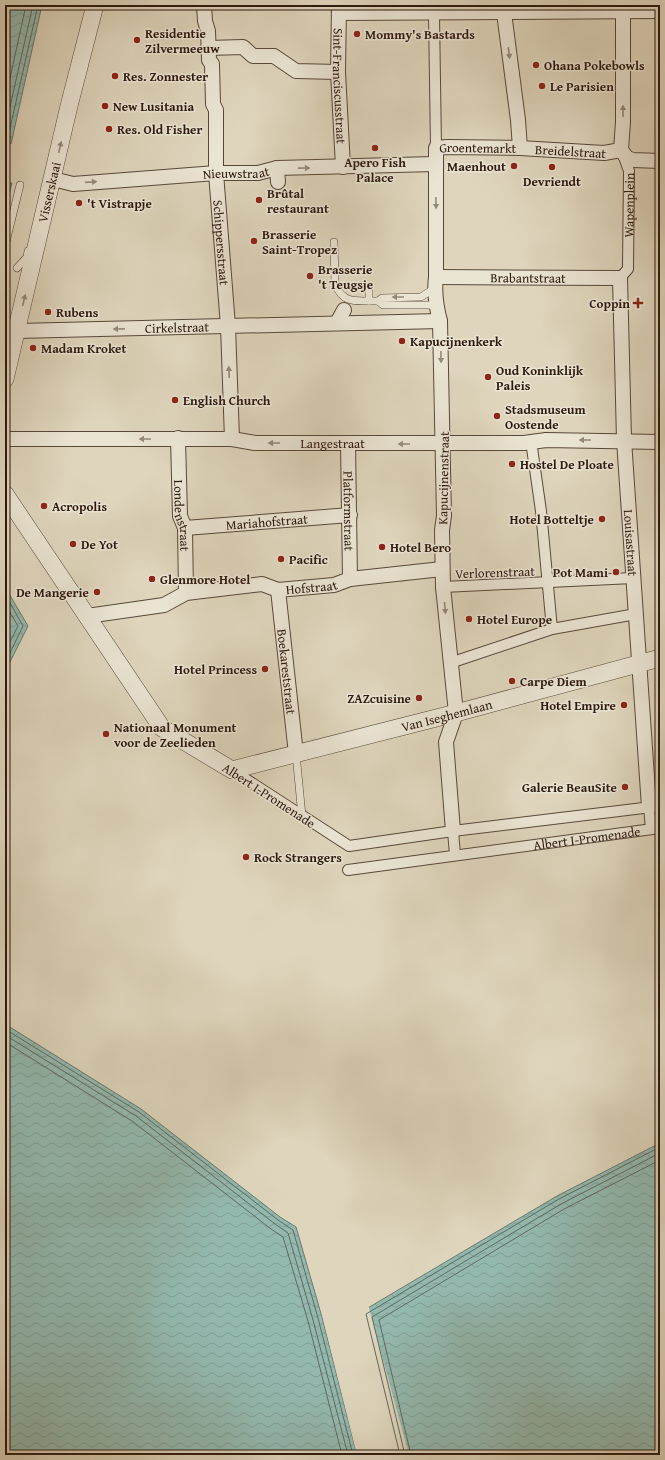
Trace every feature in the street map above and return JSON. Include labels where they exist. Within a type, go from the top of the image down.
[{"type":"street","name":"Visserskaai","points":[[5,379],[17,331],[46,177],[69,106],[95,5]]},
{"type":"street","name":"Schippersstraat","points":[[204,5],[205,21],[208,31],[209,60],[212,64],[213,104],[216,110],[216,173],[228,326],[232,439]]},
{"type":"street","points":[[621,150],[623,122],[623,9]]},
{"type":"street","points":[[339,10],[434,15],[504,10],[623,9],[660,13]]},
{"type":"street","name":"Sint-Franciscusstraat","points":[[339,10],[338,72],[343,167]]},
{"type":"street","name":"Groentemarkt","points":[[434,15],[436,148],[520,148],[518,120],[504,10]]},
{"type":"street","points":[[208,48],[243,47],[253,56],[274,56],[296,70],[338,72]]},
{"type":"street","name":"Kapucijnenstraat","points":[[436,148],[436,306],[440,321],[444,444],[442,569],[456,713],[446,742],[453,831]]},
{"type":"street","name":"Breidelstraat","points":[[520,148],[604,153],[621,150]]},
{"type":"street","name":"Wapenplein","points":[[621,150],[627,158],[633,160],[660,161]]},
{"type":"street","name":"Wapenplein","points":[[620,278],[628,269],[629,179],[629,171],[621,150]]},
{"type":"street","name":"Nieuwstraat","points":[[46,177],[73,184],[216,173],[258,173],[277,175],[343,167],[435,164]]},
{"type":"street","name":"Brabantstraat","points":[[436,282],[620,278]]},
{"type":"street","name":"Louisastraat","points":[[620,278],[624,440],[639,664],[655,807]]},
{"type":"street","points":[[337,323],[348,305]]},
{"type":"street","name":"Cirkelstraat","points":[[17,331],[440,321]]},
{"type":"street","name":"Langestraat","points":[[5,439],[178,438],[232,439],[255,443],[348,444],[524,443],[546,440],[624,440],[660,442]]},
{"type":"street","name":"Londenstraat","points":[[178,438],[180,516],[185,528],[186,593]]},
{"type":"street","points":[[531,441],[541,511],[552,629]]},
{"type":"street","name":"Platformstraat","points":[[348,444],[350,579]]},
{"type":"street","name":"Albert I-Promenade","points":[[5,494],[162,728],[232,770],[349,846],[453,831],[655,807]]},
{"type":"street","name":"Mariahofstraat","points":[[185,528],[350,515]]},
{"type":"street","name":"Hofstraat","points":[[87,616],[164,605],[186,593],[262,584],[278,590],[334,585],[350,579],[442,569]]},
{"type":"street","name":"Verlorenstraat","points":[[443,587],[634,578]]},
{"type":"street","name":"Boekareststraat","points":[[278,590],[296,754]]},
{"type":"street","points":[[450,663],[552,629],[636,614]]},
{"type":"street","name":"Van Iseghemlaan","points":[[232,770],[456,713],[660,658]]},
{"type":"street","points":[[655,807],[656,829]]},
{"type":"street","name":"Albert I-Promenade","points":[[348,870],[656,829]]},
{"type":"street","points":[[453,831],[455,855]]},
{"type":"lane","points":[[5,246],[20,185]]},
{"type":"lane","points":[[17,268],[26,257],[39,204]]},
{"type":"lane","points":[[334,242],[335,283],[341,294],[346,299],[348,305],[369,301],[378,302],[383,305],[436,306]]},
{"type":"lane","points":[[378,302],[382,298],[421,297],[428,294],[436,282]]},
{"type":"lane","points":[[369,289],[369,301]]},
{"type":"lane","points":[[296,754],[302,816]]},
{"type":"water","points":[[5,5],[42,5],[11,144],[5,142]]},
{"type":"water","points":[[5,182],[12,183],[5,212]]},
{"type":"water","points":[[5,587],[28,626],[5,672]]},
{"type":"water","points":[[5,1024],[141,1109],[280,1217],[296,1227],[322,1317],[357,1455],[5,1455]]},
{"type":"water","points":[[660,1143],[660,1455],[397,1455],[361,1312],[557,1196]]},
{"type":"pier","points":[[313,1279],[324,1317],[359,1455],[357,1455]]},
{"type":"pier","points":[[369,1306],[409,1455],[395,1455],[359,1313],[359,1311]]},
{"type":"place","name":"Mommy's Bastards","points":[[357,34]]},
{"type":"place","name":"Residentie Zilvermeeuw","points":[[137,40]]},
{"type":"place","name":"Ohana Pokebowls","points":[[536,65]]},
{"type":"place","name":"Res. Zonnester","points":[[115,76]]},
{"type":"place","name":"Le Parisien","points":[[542,86]]},
{"type":"place","name":"New Lusitania","points":[[105,106]]},
{"type":"place","name":"Res. Old Fisher","points":[[109,129]]},
{"type":"place","name":"Apero Fish Palace","points":[[375,148]]},
{"type":"place","name":"Maenhout","points":[[514,166]]},
{"type":"place","name":"Devriendt","points":[[552,167]]},
{"type":"place","name":"Brûtal restaurant","points":[[259,200]]},
{"type":"place","name":"'t Vistrapje","points":[[79,203]]},
{"type":"place","name":"Brasserie Saint-Tropez","points":[[254,241]]},
{"type":"place","name":"Brasserie 't Teugsje","points":[[310,276]]},
{"type":"place","name":"Coppin","points":[[638,303]]},
{"type":"place","name":"Rubens","points":[[48,312]]},
{"type":"place","name":"Kapucijnenkerk","points":[[402,341]]},
{"type":"place","name":"Madam Kroket","points":[[33,348]]},
{"type":"place","name":"Oud Koninklijk Paleis","points":[[488,377]]},
{"type":"place","name":"English Church","points":[[175,400]]},
{"type":"place","name":"Stadsmuseum Oostende","points":[[497,416]]},
{"type":"place","name":"Hostel De Ploate","points":[[512,464]]},
{"type":"place","name":"Acropolis","points":[[44,506]]},
{"type":"place","name":"Hotel Botteltje","points":[[602,519]]},
{"type":"place","name":"De Yot","points":[[73,544]]},
{"type":"place","name":"Hotel Bero","points":[[382,547]]},
{"type":"place","name":"Pacific","points":[[281,559]]},
{"type":"place","name":"Pot Mami","points":[[616,572]]},
{"type":"place","name":"Glenmore Hotel","points":[[152,579]]},
{"type":"place","name":"De Mangerie","points":[[97,592]]},
{"type":"place","name":"Hotel Europe","points":[[469,619]]},
{"type":"place","name":"Hotel Princess","points":[[265,669]]},
{"type":"place","name":"Carpe Diem","points":[[512,681]]},
{"type":"place","name":"ZAZcuisine","points":[[419,698]]},
{"type":"place","name":"Hotel Empire","points":[[624,705]]},
{"type":"place","name":"Nationaal Monument voor de Zeelieden","points":[[106,734]]},
{"type":"place","name":"Galerie BeauSite","points":[[625,787]]},
{"type":"place","name":"Rock Strangers","points":[[246,857]]}]
